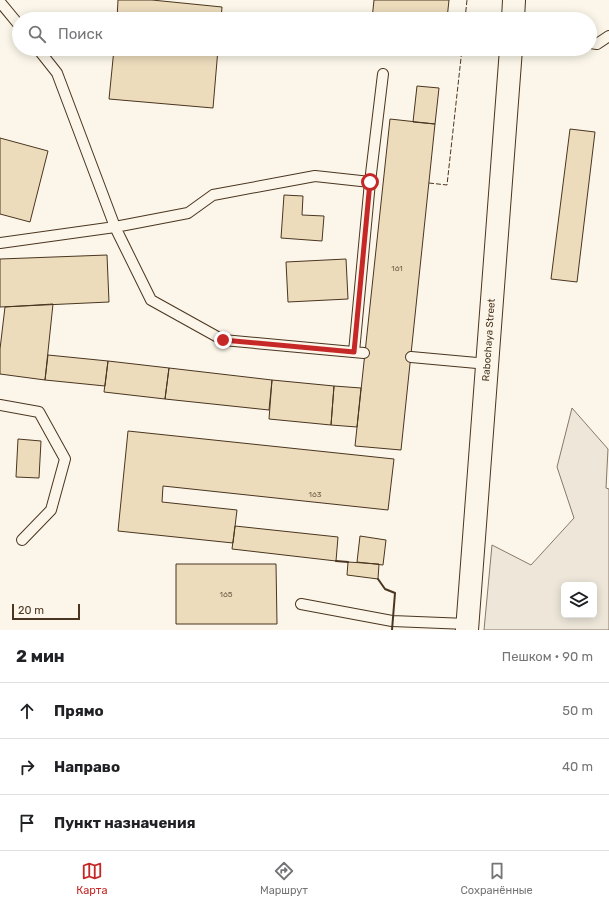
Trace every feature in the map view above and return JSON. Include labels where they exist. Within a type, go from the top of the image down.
[{"type":"street","points":[[513,12],[514,0]]},
{"type":"street","name":"Rabochaya Street","points":[[467,627],[510,56]]},
{"type":"lane","points":[[0,2],[12,17]]},
{"type":"lane","points":[[597,44],[609,36]]},
{"type":"lane","points":[[44,56],[57,73],[116,227],[151,300],[223,340],[364,353]]},
{"type":"lane","points":[[354,352],[370,182],[383,74]]},
{"type":"lane","points":[[0,243],[116,227],[188,213],[213,194],[315,176],[370,182]]},
{"type":"lane","points":[[411,357],[488,364]]},
{"type":"lane","points":[[0,405],[39,412],[65,459],[51,510],[22,540]]},
{"type":"lane","points":[[301,604],[392,621],[467,627]]},
{"type":"shaded area","points":[[572,408],[608,449],[606,488],[609,489],[609,630],[484,630],[492,545],[531,565],[574,518],[557,467]]},
{"type":"building","points":[[118,0],[152,0],[222,7],[222,12],[117,12]]},
{"type":"building","points":[[374,0],[449,0],[448,12],[373,12]]},
{"type":"building","points":[[113,56],[217,56],[213,108],[109,99]]},
{"type":"building","points":[[417,86],[439,88],[435,124],[413,122]]},
{"type":"building","points":[[390,119],[435,124],[401,450],[355,446]]},
{"type":"building","points":[[570,129],[595,132],[577,282],[551,279]]},
{"type":"building","points":[[0,138],[48,151],[30,222],[0,214]]},
{"type":"building","points":[[284,195],[303,196],[302,215],[324,216],[322,241],[281,238]]},
{"type":"building","points":[[107,255],[109,302],[0,307],[0,259]]},
{"type":"building","points":[[346,259],[348,299],[288,302],[286,262]]},
{"type":"building","points":[[53,304],[45,380],[0,374],[0,349],[5,307]]},
{"type":"building","points":[[48,355],[108,361],[105,386],[45,380]]},
{"type":"building","points":[[108,361],[169,368],[165,399],[104,392]]},
{"type":"building","points":[[169,368],[272,380],[269,410],[165,399]]},
{"type":"building","points":[[272,380],[334,386],[331,425],[269,419]]},
{"type":"building","points":[[334,386],[361,388],[357,427],[331,425]]},
{"type":"building","points":[[128,431],[394,459],[388,510],[163,486],[162,502],[237,510],[233,543],[118,531]]},
{"type":"building","points":[[18,439],[41,441],[39,478],[16,477]]},
{"type":"building","points":[[235,526],[338,537],[336,561],[232,549]]},
{"type":"building","points":[[360,536],[386,540],[383,565],[357,562]]},
{"type":"building","points":[[348,562],[379,564],[378,579],[347,575]]},
{"type":"building","points":[[176,564],[276,564],[277,624],[176,624]]},
{"type":"fence","points":[[466,12],[467,0]]},
{"type":"fence","points":[[429,183],[447,185],[461,56]]},
{"type":"wall","points":[[336,561],[348,562]]},
{"type":"wall","points":[[378,579],[385,589],[395,593],[392,630]]},
{"type":"route","points":[[223,340],[354,352],[370,182]]}]
